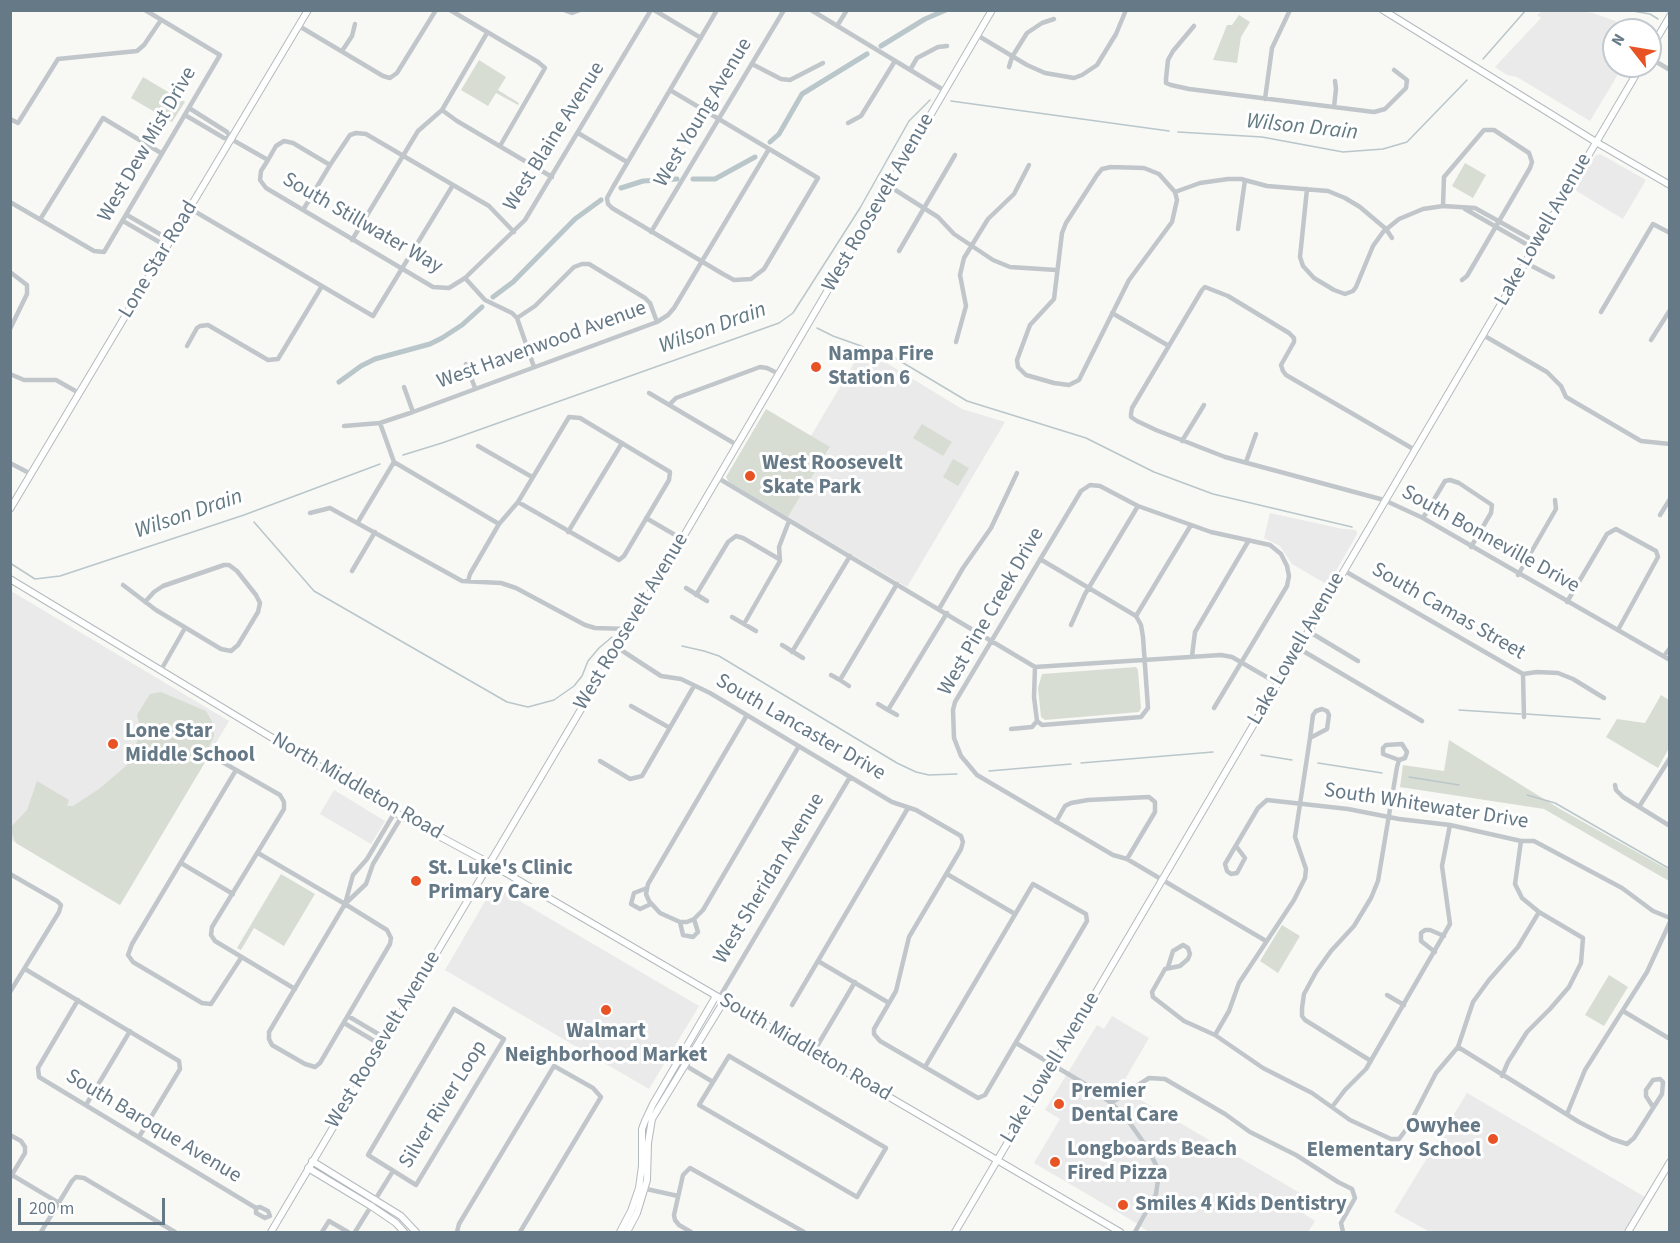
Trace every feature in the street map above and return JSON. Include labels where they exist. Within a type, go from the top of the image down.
[{"type":"main road","name":"Lone Star Road","points":[[10,510],[308,10]]},
{"type":"main road","name":"West Roosevelt Avenue","points":[[271,1233],[618,648],[992,10]]},
{"type":"main road","points":[[1383,10],[1596,142],[1670,185]]},
{"type":"main road","points":[[1662,30],[1670,16]]},
{"type":"main road","name":"Lake Lowell Avenue","points":[[955,1233],[1634,78]]},
{"type":"main road","name":"North Middleton Road","points":[[10,579],[395,812],[489,863]]},
{"type":"main road","name":"South Middleton Road","points":[[489,863],[1120,1233]]},
{"type":"main road","points":[[627,1233],[638,1213],[642,1188],[642,1129],[645,1121],[720,998]]},
{"type":"main road","points":[[312,1161],[373,1203],[396,1222],[404,1233]]},
{"type":"main road","points":[[1628,1233],[1670,1162]]},
{"type":"main road","points":[[308,1168],[401,1216],[416,1233]]},
{"type":"main road","points":[[620,1233],[642,1188]]},
{"type":"street","points":[[10,119],[18,123],[58,59],[136,51],[144,45],[161,20],[145,10]]},
{"type":"street","points":[[299,26],[390,78],[397,73],[436,10]]},
{"type":"street","points":[[450,10],[545,68],[500,146]]},
{"type":"street","points":[[564,10],[572,13],[580,10]]},
{"type":"street","points":[[653,10],[701,38]]},
{"type":"street","name":"West Blaine Avenue","points":[[444,289],[455,286],[465,278],[514,232],[533,209],[653,10]]},
{"type":"street","points":[[670,90],[818,178],[764,269],[750,279],[734,280],[702,262],[612,208],[607,198],[627,162],[717,10]]},
{"type":"street","name":"West Young Avenue","points":[[651,232],[784,10]]},
{"type":"street","points":[[811,10],[945,91]]},
{"type":"street","points":[[837,26],[847,10]]},
{"type":"street","points":[[977,35],[1012,57],[1045,73],[1064,78],[1083,75],[1097,65],[1104,55],[1126,10]]},
{"type":"street","points":[[1265,99],[1272,48],[1290,10]]},
{"type":"street","points":[[1009,67],[1012,57],[1027,33],[1042,23],[1054,19]]},
{"type":"street","name":"West Dew Mist Drive","points":[[41,218],[94,251],[104,252],[123,221],[220,54],[161,20]]},
{"type":"street","points":[[342,51],[352,36],[355,24]]},
{"type":"street","points":[[1194,26],[1168,60],[1166,83],[1189,89],[1374,112],[1385,109],[1393,103],[1407,85],[1405,78],[1394,70]]},
{"type":"street","points":[[352,240],[423,124],[442,110],[487,33]]},
{"type":"street","points":[[910,70],[916,58],[938,47],[947,46]]},
{"type":"street","points":[[848,123],[861,116],[895,61]]},
{"type":"street","points":[[752,64],[781,79],[790,80],[823,63]]},
{"type":"street","points":[[1334,107],[1335,81]]},
{"type":"street","points":[[189,108],[227,132],[231,139]]},
{"type":"street","points":[[442,110],[552,177]]},
{"type":"street","points":[[185,115],[224,138],[231,139]]},
{"type":"street","points":[[10,202],[41,218],[103,118],[161,153]]},
{"type":"street","points":[[1443,206],[1443,183],[1448,171],[1484,130],[1494,130],[1526,149],[1532,157],[1532,162],[1499,221],[1467,276],[1462,280]]},
{"type":"street","points":[[303,210],[345,140],[356,133],[366,134],[497,212],[514,232]]},
{"type":"street","points":[[578,133],[627,162]]},
{"type":"street","name":"South Stillwater Way","points":[[231,139],[268,160],[261,171],[260,180],[266,188],[433,287],[444,289]]},
{"type":"street","points":[[268,160],[276,146],[284,141],[292,142],[330,165]]},
{"type":"street","name":"West Havenwood Avenue","points":[[344,426],[380,423],[413,412],[657,322],[668,315],[675,308],[769,149]]},
{"type":"street","points":[[899,251],[955,155]]},
{"type":"street","points":[[956,342],[966,306],[960,275],[964,258],[988,219],[1014,194],[1029,165]]},
{"type":"street","points":[[1144,168],[1159,174],[1175,192],[1177,200],[1172,222],[1129,280],[1083,375],[1074,384],[1069,385],[1054,383],[1021,372],[1017,360],[1030,325],[1054,298],[1057,290],[1056,270],[1062,233],[1066,223],[1102,169],[1144,168]]},
{"type":"street","points":[[1175,192],[1200,183],[1228,179],[1245,180],[1267,186],[1328,191],[1360,207],[1386,229],[1392,238]]},
{"type":"street","points":[[1238,229],[1245,180]]},
{"type":"street","points":[[189,208],[374,316],[453,185]]},
{"type":"street","points":[[889,186],[938,216],[954,234],[993,260],[1010,267],[1056,270]]},
{"type":"street","points":[[1307,189],[1300,257],[1306,270],[1334,290],[1345,294],[1353,291],[1359,282],[1373,246],[1386,229],[1409,214],[1423,209],[1443,206],[1475,208],[1534,245]]},
{"type":"street","points":[[1465,209],[1534,245]]},
{"type":"street","points":[[127,214],[168,243]]},
{"type":"street","points":[[123,221],[168,243]]},
{"type":"street","points":[[1601,312],[1653,224],[1669,232]]},
{"type":"street","points":[[1524,262],[1553,278]]},
{"type":"street","points":[[517,318],[535,306],[574,267],[589,264],[645,298],[650,303],[657,322]]},
{"type":"street","points":[[10,272],[27,285],[27,294],[10,329]]},
{"type":"street","points":[[465,278],[485,300],[512,313],[517,318],[534,367]]},
{"type":"street","points":[[187,345],[200,326],[208,325],[273,361],[280,355],[322,286]]},
{"type":"street","points":[[1204,405],[1182,441],[1137,421],[1131,414],[1132,408],[1205,287],[1228,296],[1289,333],[1294,342],[1281,365],[1286,375],[1415,450]]},
{"type":"street","points":[[1651,340],[1670,310]]},
{"type":"street","points":[[1112,313],[1169,346]]},
{"type":"street","points":[[1483,335],[1547,372],[1561,386],[1566,397],[1641,441],[1670,444]]},
{"type":"street","points":[[466,364],[475,388]]},
{"type":"street","points":[[669,405],[676,398],[760,368],[770,369],[779,374]]},
{"type":"street","points":[[10,374],[24,380],[56,380],[79,393]]},
{"type":"street","points":[[404,387],[413,412]]},
{"type":"street","points":[[649,393],[737,445]]},
{"type":"street","points":[[468,581],[499,524],[518,502],[569,417],[580,418],[669,472],[669,480],[624,556],[619,560],[518,502]]},
{"type":"street","points":[[380,423],[394,462],[499,524]]},
{"type":"street","points":[[1246,462],[1256,434]]},
{"type":"street","name":"South Bonneville Drive","points":[[1182,441],[1246,462],[1384,500],[1423,518],[1518,575],[1667,658]]},
{"type":"street","points":[[568,532],[622,442]]},
{"type":"street","points":[[478,446],[532,477]]},
{"type":"street","points":[[358,522],[394,462]]},
{"type":"street","points":[[10,463],[32,474]]},
{"type":"street","points":[[939,609],[963,568],[992,528],[1017,473]]},
{"type":"street","points":[[718,478],[1035,667],[1221,654],[1232,657],[1277,684]]},
{"type":"street","points":[[1423,518],[1444,481],[1459,483],[1492,505],[1491,513],[1471,547]]},
{"type":"street","name":"West Pine Creek Drive","points":[[1138,506],[1100,486],[1090,485],[1081,491],[956,702],[954,738],[961,756],[977,775],[1113,855],[1127,859],[1266,941]]},
{"type":"street","points":[[1660,515],[1670,499]]},
{"type":"street","points":[[1518,575],[1556,509],[1556,500]]},
{"type":"street","points":[[1071,625],[1089,588],[1138,506],[1191,525],[1270,545],[1281,554],[1287,566],[1289,576],[1287,586],[1214,708]]},
{"type":"street","points":[[310,513],[330,508],[455,578],[501,583],[516,588],[585,625],[595,628],[628,629]]},
{"type":"street","points":[[646,518],[682,539]]},
{"type":"street","points":[[744,624],[778,565],[779,547],[789,520]]},
{"type":"street","points":[[1136,616],[1191,525]]},
{"type":"street","points":[[1566,602],[1606,534],[1616,529],[1650,547],[1656,551],[1658,557],[1618,630]]},
{"type":"street","points":[[352,571],[375,532]]},
{"type":"street","points":[[696,595],[728,542],[736,536],[779,559]]},
{"type":"street","points":[[1192,656],[1195,632],[1249,540]]},
{"type":"street","points":[[792,652],[850,556]]},
{"type":"street","points":[[1035,667],[1034,697],[1037,721],[1042,725],[1141,717],[1148,708],[1141,625],[1136,616],[1040,559]]},
{"type":"street","points":[[123,585],[145,602],[185,628],[221,649],[231,651],[238,645],[258,612],[260,603],[237,571],[224,564],[163,586],[154,591],[145,602]]},
{"type":"street","name":"South Camas Street","points":[[1343,570],[1523,674],[1538,672],[1558,674],[1589,687],[1604,698]]},
{"type":"street","points":[[840,680],[897,584]]},
{"type":"street","points":[[686,588],[707,601]]},
{"type":"street","points":[[888,710],[947,614]]},
{"type":"street","points":[[732,617],[756,631]]},
{"type":"street","points":[[161,670],[185,628]]},
{"type":"street","points":[[1308,631],[1358,661]]},
{"type":"street","points":[[782,645],[803,658]]},
{"type":"street","name":"South Lancaster Drive","points":[[618,648],[661,676],[681,680],[710,693],[892,802],[916,810],[961,836],[962,849],[947,874]]},
{"type":"street","points":[[1298,648],[1422,721]]},
{"type":"street","points":[[1667,658],[1670,648]]},
{"type":"street","points":[[1523,674],[1524,717]]},
{"type":"street","points":[[831,675],[849,686]]},
{"type":"street","points":[[600,761],[630,779],[642,776],[694,686]]},
{"type":"street","points":[[878,704],[897,716]]},
{"type":"street","points":[[631,706],[670,728]]},
{"type":"street","points":[[1215,1035],[1229,1011],[1239,983],[1294,900],[1305,878],[1306,869],[1295,837],[1313,715],[1322,709],[1327,711],[1329,716],[1327,729],[1310,738]]},
{"type":"street","points":[[747,715],[646,888],[647,897],[660,913],[680,922],[694,919],[704,910],[799,746]]},
{"type":"street","points":[[1011,729],[1032,727],[1037,721]]},
{"type":"street","points":[[945,728],[953,726]]},
{"type":"street","points":[[1402,744],[1407,752],[1405,758],[1399,760],[1383,754],[1383,748],[1386,745],[1402,744]]},
{"type":"street","points":[[210,755],[280,795],[284,802],[284,809],[212,927],[211,935],[215,941],[241,958],[295,989]]},
{"type":"street","points":[[1639,807],[1670,758]]},
{"type":"street","points":[[1371,1061],[1305,1020],[1302,1016],[1302,1008],[1304,994],[1316,972],[1331,951],[1354,926],[1371,898],[1378,881],[1399,760]]},
{"type":"street","points":[[237,770],[128,955],[133,962],[202,1003],[211,1004],[241,958]]},
{"type":"street","name":"West Sheridan Avenue","points":[[720,998],[850,777]]},
{"type":"street","points":[[636,778],[637,785]]},
{"type":"street","points":[[1615,784],[1616,790],[1623,797],[1670,826]]},
{"type":"street","points":[[1056,822],[1065,806],[1071,803],[1149,797],[1156,804],[1155,813],[1127,859]]},
{"type":"street","name":"South Whitewater Drive","points":[[1236,846],[1258,808],[1267,800],[1348,809],[1449,825],[1521,841],[1534,841],[1622,888],[1653,911],[1670,920]]},
{"type":"street","points":[[792,1005],[908,808]]},
{"type":"street","points":[[258,853],[345,904],[387,930],[391,938],[390,944],[344,1023],[320,1063],[315,1067],[305,1064],[272,1045],[269,1032],[345,904],[353,875],[367,860],[395,812]]},
{"type":"street","points":[[345,904],[366,884],[374,864],[402,816]]},
{"type":"street","points":[[1332,1107],[1345,1090],[1361,1076],[1371,1061],[1450,924],[1442,866],[1449,825]]},
{"type":"street","points":[[1502,1076],[1527,1032],[1569,987],[1581,963],[1583,938],[1539,912],[1522,898],[1515,884],[1521,841]]},
{"type":"street","points":[[1236,846],[1245,858],[1237,873],[1231,874],[1227,871],[1225,864],[1236,846]]},
{"type":"street","points":[[181,863],[233,894]]},
{"type":"street","points":[[10,874],[57,901],[60,905],[59,912],[10,992]]},
{"type":"street","points":[[925,1067],[1034,884],[1088,917],[982,1098],[978,1098],[880,1041],[874,1034],[874,1029],[890,1003],[901,976],[909,938],[947,874],[1015,914]]},
{"type":"street","points":[[646,888],[634,893],[631,903],[640,909],[651,904]]},
{"type":"street","points":[[1168,967],[1184,965],[1190,954],[1188,948],[1182,945],[1177,948],[1168,962],[1168,967],[1154,987],[1154,997],[1184,1021],[1215,1035],[1263,1068],[1312,1093],[1350,1119],[1391,1139],[1399,1139],[1408,1127],[1436,1073],[1458,1047],[1473,1002],[1488,980],[1518,947],[1539,912]]},
{"type":"street","points":[[680,922],[683,935],[693,937],[698,932],[694,919]]},
{"type":"street","points":[[1567,1114],[1585,1070],[1647,972],[1670,920]]},
{"type":"street","points":[[1435,952],[1421,941],[1421,933],[1430,930],[1444,936]]},
{"type":"street","points":[[818,961],[890,1003]]},
{"type":"street","points":[[24,969],[176,1058],[180,1069],[139,1137]]},
{"type":"street","points":[[813,1053],[855,982]]},
{"type":"street","points":[[1387,995],[1404,1005]]},
{"type":"street","name":"South Baroque Avenue","points":[[78,1000],[38,1068],[39,1077],[256,1208],[256,1213],[265,1218],[270,1216],[277,1221]]},
{"type":"street","name":"Silver River Loop","points":[[454,1009],[504,1039],[416,1185],[393,1171],[368,1155],[454,1009]]},
{"type":"street","points":[[1623,1011],[1670,1039]]},
{"type":"street","points":[[348,1016],[385,1038]]},
{"type":"street","points":[[344,1023],[381,1045]]},
{"type":"street","points":[[86,1105],[130,1031]]},
{"type":"street","points":[[1016,1043],[1111,1103],[1138,1133],[1156,1165],[1158,1180],[1156,1194],[1135,1233]]},
{"type":"street","points":[[1458,1047],[1502,1076],[1612,1139],[1627,1143],[1634,1138],[1663,1091],[1663,1082],[1660,1079],[1653,1080],[1646,1090],[1646,1096],[1653,1107]]},
{"type":"street","points":[[729,1056],[886,1148],[857,1197],[699,1105],[713,1082],[729,1056]]},
{"type":"street","points":[[681,1062],[713,1082]]},
{"type":"street","points":[[457,1233],[459,1224],[554,1066],[593,1088],[601,1097],[520,1233]]},
{"type":"street","points":[[1111,1103],[1149,1078],[1165,1079],[1225,1114],[1250,1132],[1296,1155],[1353,1189],[1355,1198],[1341,1223],[1343,1230],[1334,1230]]},
{"type":"street","points":[[10,1135],[21,1141],[25,1147],[25,1153],[11,1176],[58,1203]]},
{"type":"street","points":[[691,1233],[675,1220],[683,1175],[687,1169],[694,1168],[804,1233]]},
{"type":"street","points":[[355,1233],[393,1171]]},
{"type":"street","points":[[42,1232],[76,1177],[84,1178],[175,1233]]},
{"type":"street","points":[[642,1188],[678,1196]]},
{"type":"street","points":[[1354,1194],[1361,1192]]},
{"type":"street","points":[[322,1233],[329,1221],[348,1233]]},
{"type":"shaded area","points":[[1543,11],[1577,11],[1607,18],[1602,18],[1602,78],[1616,78],[1590,121],[1517,77],[1507,75],[1495,67],[1541,18],[1537,15]]},
{"type":"shaded area","points":[[1239,15],[1250,22],[1241,37],[1237,63],[1213,60],[1227,25],[1232,25]]},
{"type":"shaded area","points":[[479,60],[506,77],[498,90],[519,103],[518,105],[496,93],[488,106],[461,90]]},
{"type":"shaded area","points":[[143,77],[185,102],[172,122],[131,98]]},
{"type":"shaded area","points":[[1600,154],[1646,180],[1623,219],[1575,190],[1595,156]]},
{"type":"shaded area","points":[[1465,163],[1486,175],[1473,198],[1452,186]]},
{"type":"shaded area","points":[[860,353],[885,362],[962,409],[1005,422],[907,587],[788,517],[830,448],[811,436]]},
{"type":"shaded area","points":[[766,409],[830,447],[788,517],[729,482],[726,477]]},
{"type":"shaded area","points":[[922,424],[952,442],[943,456],[913,438]]},
{"type":"shaded area","points":[[953,459],[969,468],[958,486],[943,477]]},
{"type":"shaded area","points":[[1270,513],[1356,530],[1357,534],[1328,585],[1292,564],[1280,546],[1264,538]]},
{"type":"shaded area","name":"Lone Star Middle School","points":[[11,591],[229,721],[120,905],[11,840]]},
{"type":"shaded area","points":[[1136,667],[1141,708],[1139,712],[1045,720],[1041,717],[1038,688],[1042,674]]},
{"type":"shaded area","points":[[161,692],[206,711],[213,723],[214,736],[205,755],[207,759],[120,905],[16,843],[11,827],[27,810],[37,781],[69,800],[67,806],[73,806],[99,789],[127,765],[141,732],[137,715],[150,694]]},
{"type":"shaded area","points":[[1661,695],[1669,700],[1669,748],[1658,768],[1606,737],[1617,719],[1645,723]]},
{"type":"shaded area","points":[[1449,740],[1560,809],[1669,870],[1669,881],[1544,809],[1400,787],[1403,765],[1444,771]]},
{"type":"shaded area","points":[[334,790],[385,821],[371,844],[320,814]]},
{"type":"shaded area","points":[[281,874],[315,894],[284,946],[254,928],[241,950],[237,948]]},
{"type":"shaded area","points":[[494,886],[699,1006],[649,1089],[445,970]]},
{"type":"shaded area","points":[[1282,925],[1300,936],[1278,973],[1260,961]]},
{"type":"shaded area","points":[[1609,975],[1628,987],[1604,1026],[1585,1015]]},
{"type":"shaded area","points":[[1112,1016],[1149,1038],[1121,1086],[1132,1095],[1312,1200],[1304,1214],[1315,1221],[1308,1232],[1149,1232],[1034,1163],[1060,1119],[1045,1110],[1097,1025],[1104,1029]]},
{"type":"shaded area","name":"Owyhee Elementary School","points":[[1467,1093],[1645,1197],[1623,1232],[1430,1232],[1394,1212]]},
{"type":"waterway","points":[[881,46],[925,19],[946,10]]},
{"type":"waterway","name":"Wilson Drain","points":[[1483,59],[1526,10]]},
{"type":"waterway","name":"Wilson Drain","points":[[1627,10],[1650,14],[1656,18]]},
{"type":"waterway","points":[[770,142],[779,134],[802,94],[867,54]]},
{"type":"waterway","name":"Wilson Drain","points":[[1178,132],[1262,137],[1343,152],[1383,149],[1407,142],[1467,80]]},
{"type":"waterway","name":"Wilson Drain","points":[[403,455],[779,323],[793,313],[860,208],[909,121],[930,100]]},
{"type":"waterway","name":"Wilson Drain","points":[[951,101],[1169,131]]},
{"type":"waterway","points":[[693,179],[715,179],[755,157]]},
{"type":"waterway","points":[[621,188],[643,181],[677,179]]},
{"type":"waterway","points":[[493,297],[513,282],[575,219],[601,200]]},
{"type":"waterway","points":[[339,382],[375,359],[430,344],[442,338],[462,325],[482,307]]},
{"type":"waterway","points":[[817,328],[895,358],[967,401],[1086,438],[1154,472],[1213,494],[1352,527]]},
{"type":"waterway","name":"Wilson Drain","points":[[10,563],[35,579],[60,576],[244,515],[380,464]]},
{"type":"waterway","points":[[254,522],[314,591],[507,702],[528,707],[554,700],[574,686],[582,676],[588,661],[612,637]]},
{"type":"waterway","points":[[682,646],[719,656],[897,763],[916,772],[929,775],[957,774]]},
{"type":"waterway","points":[[1459,710],[1521,714]]},
{"type":"waterway","points":[[1526,714],[1600,719]]},
{"type":"waterway","points":[[1081,763],[1213,752]]},
{"type":"waterway","points":[[1261,755],[1292,760]]},
{"type":"waterway","points":[[1318,763],[1382,773]]},
{"type":"waterway","points":[[989,771],[1071,764]]},
{"type":"waterway","points":[[1409,777],[1459,785]]},
{"type":"waterway","points":[[1527,795],[1555,803],[1670,869]]},
{"type":"place","name":"Nampa Fire Station 6","points":[[816,367]]},
{"type":"place","name":"West Roosevelt Skate Park","points":[[750,476]]},
{"type":"place","name":"Lone Star Middle School","points":[[113,744]]},
{"type":"place","name":"St. Luke's Clinic Primary Care","points":[[416,881]]},
{"type":"place","name":"Walmart Neighborhood Market","points":[[606,1010]]},
{"type":"place","name":"Premier Dental Care","points":[[1059,1104]]},
{"type":"place","name":"Owyhee Elementary School","points":[[1493,1139]]},
{"type":"place","name":"Longboards Beach Fired Pizza","points":[[1055,1162]]},
{"type":"place","name":"Smiles 4 Kids Dentistry","points":[[1123,1205]]}]
